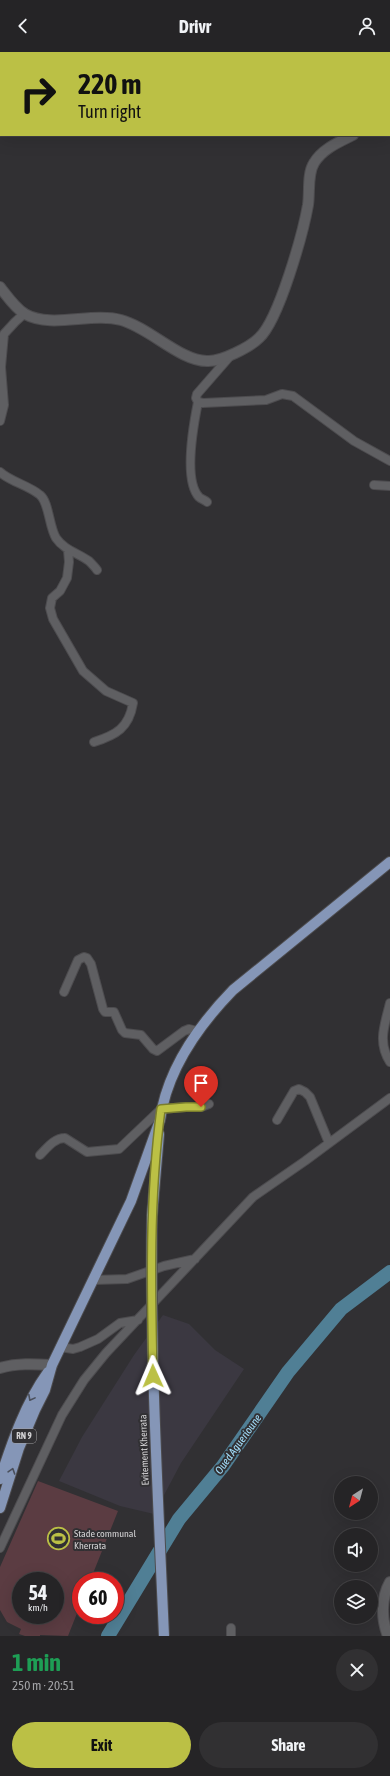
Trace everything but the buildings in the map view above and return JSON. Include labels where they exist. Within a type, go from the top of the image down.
[{"type":"main road","name":"RN 9","points":[[0,1508],[19,1448],[45,1390],[52,1365],[131,1201],[160,1120],[161,1109],[173,1073],[197,1031],[214,1009],[232,990],[390,862]]},
{"type":"main road","name":"Evitement Kherrata","points":[[160,1120],[152,1216],[151,1289],[153,1376],[164,1636]]},
{"type":"main road","name":"RN 9","points":[[0,1479],[11,1445],[26,1407],[37,1386],[52,1365]]},
{"type":"street","points":[[0,287],[25,314],[41,319],[96,317],[120,320],[144,329],[192,359],[208,362],[232,354],[247,347],[260,338],[269,325],[280,299],[308,205],[313,165],[319,155],[351,136]]},
{"type":"street","points":[[0,421],[4,405],[0,367],[4,334],[25,314]]},
{"type":"street","points":[[207,502],[199,497],[195,488],[190,450],[198,402],[196,398],[197,394],[232,354]]},
{"type":"street","points":[[198,402],[266,400],[282,394],[288,394],[293,396],[354,441],[390,461]]},
{"type":"street","points":[[0,472],[5,477],[42,496],[46,504],[50,524],[57,538],[68,550],[89,561],[97,570]]},
{"type":"street","points":[[374,485],[390,486]]},
{"type":"street","points":[[68,550],[69,562],[67,578],[60,591],[52,598],[50,608],[53,619],[83,671],[106,691],[133,703],[131,714],[124,726],[113,736],[94,742]]},
{"type":"street","points":[[64,992],[78,960],[84,957],[87,958],[91,964],[103,1009],[105,1012],[114,1012],[122,1030],[125,1032],[141,1035],[151,1047],[157,1051],[184,1031],[189,1029],[197,1031]]},
{"type":"street","points":[[390,1003],[383,1034],[383,1049],[390,1062]]},
{"type":"street","points":[[277,1120],[294,1091],[299,1089],[310,1097],[329,1143]]},
{"type":"street","points":[[0,1548],[66,1410],[88,1375],[106,1353],[253,1197],[390,1098]]},
{"type":"street","points":[[40,1155],[56,1139],[60,1138],[65,1138],[87,1152],[119,1149],[161,1109],[201,1107],[209,1104]]},
{"type":"street","points":[[94,1280],[127,1279],[164,1266],[195,1259]]},
{"type":"street","points":[[60,1347],[73,1349],[80,1347],[98,1339],[120,1323],[138,1320]]},
{"type":"street","points":[[0,1368],[10,1365],[52,1365]]},
{"type":"street","points":[[388,1636],[383,1614],[383,1602],[385,1590],[390,1582]]},
{"type":"shaded area","points":[[163,1315],[189,1324],[215,1350],[244,1369],[181,1463],[154,1514],[120,1506],[59,1481],[82,1437],[134,1355]]},
{"type":"shaded area","name":"Stade communal Kherrata","points":[[38,1481],[118,1511],[94,1572],[72,1572],[73,1624],[68,1636],[25,1636],[19,1634],[21,1629],[7,1622],[0,1610],[0,1567]]},
{"type":"waterway","name":"Oued Aguerioune","points":[[108,1636],[179,1519],[223,1466],[288,1372],[341,1309],[390,1272]]},
{"type":"place","name":"Stade communal Kherrata","points":[[59,1539]]},
{"type":"route","points":[[153,1376],[151,1289],[152,1216],[161,1109],[201,1107]]}]
